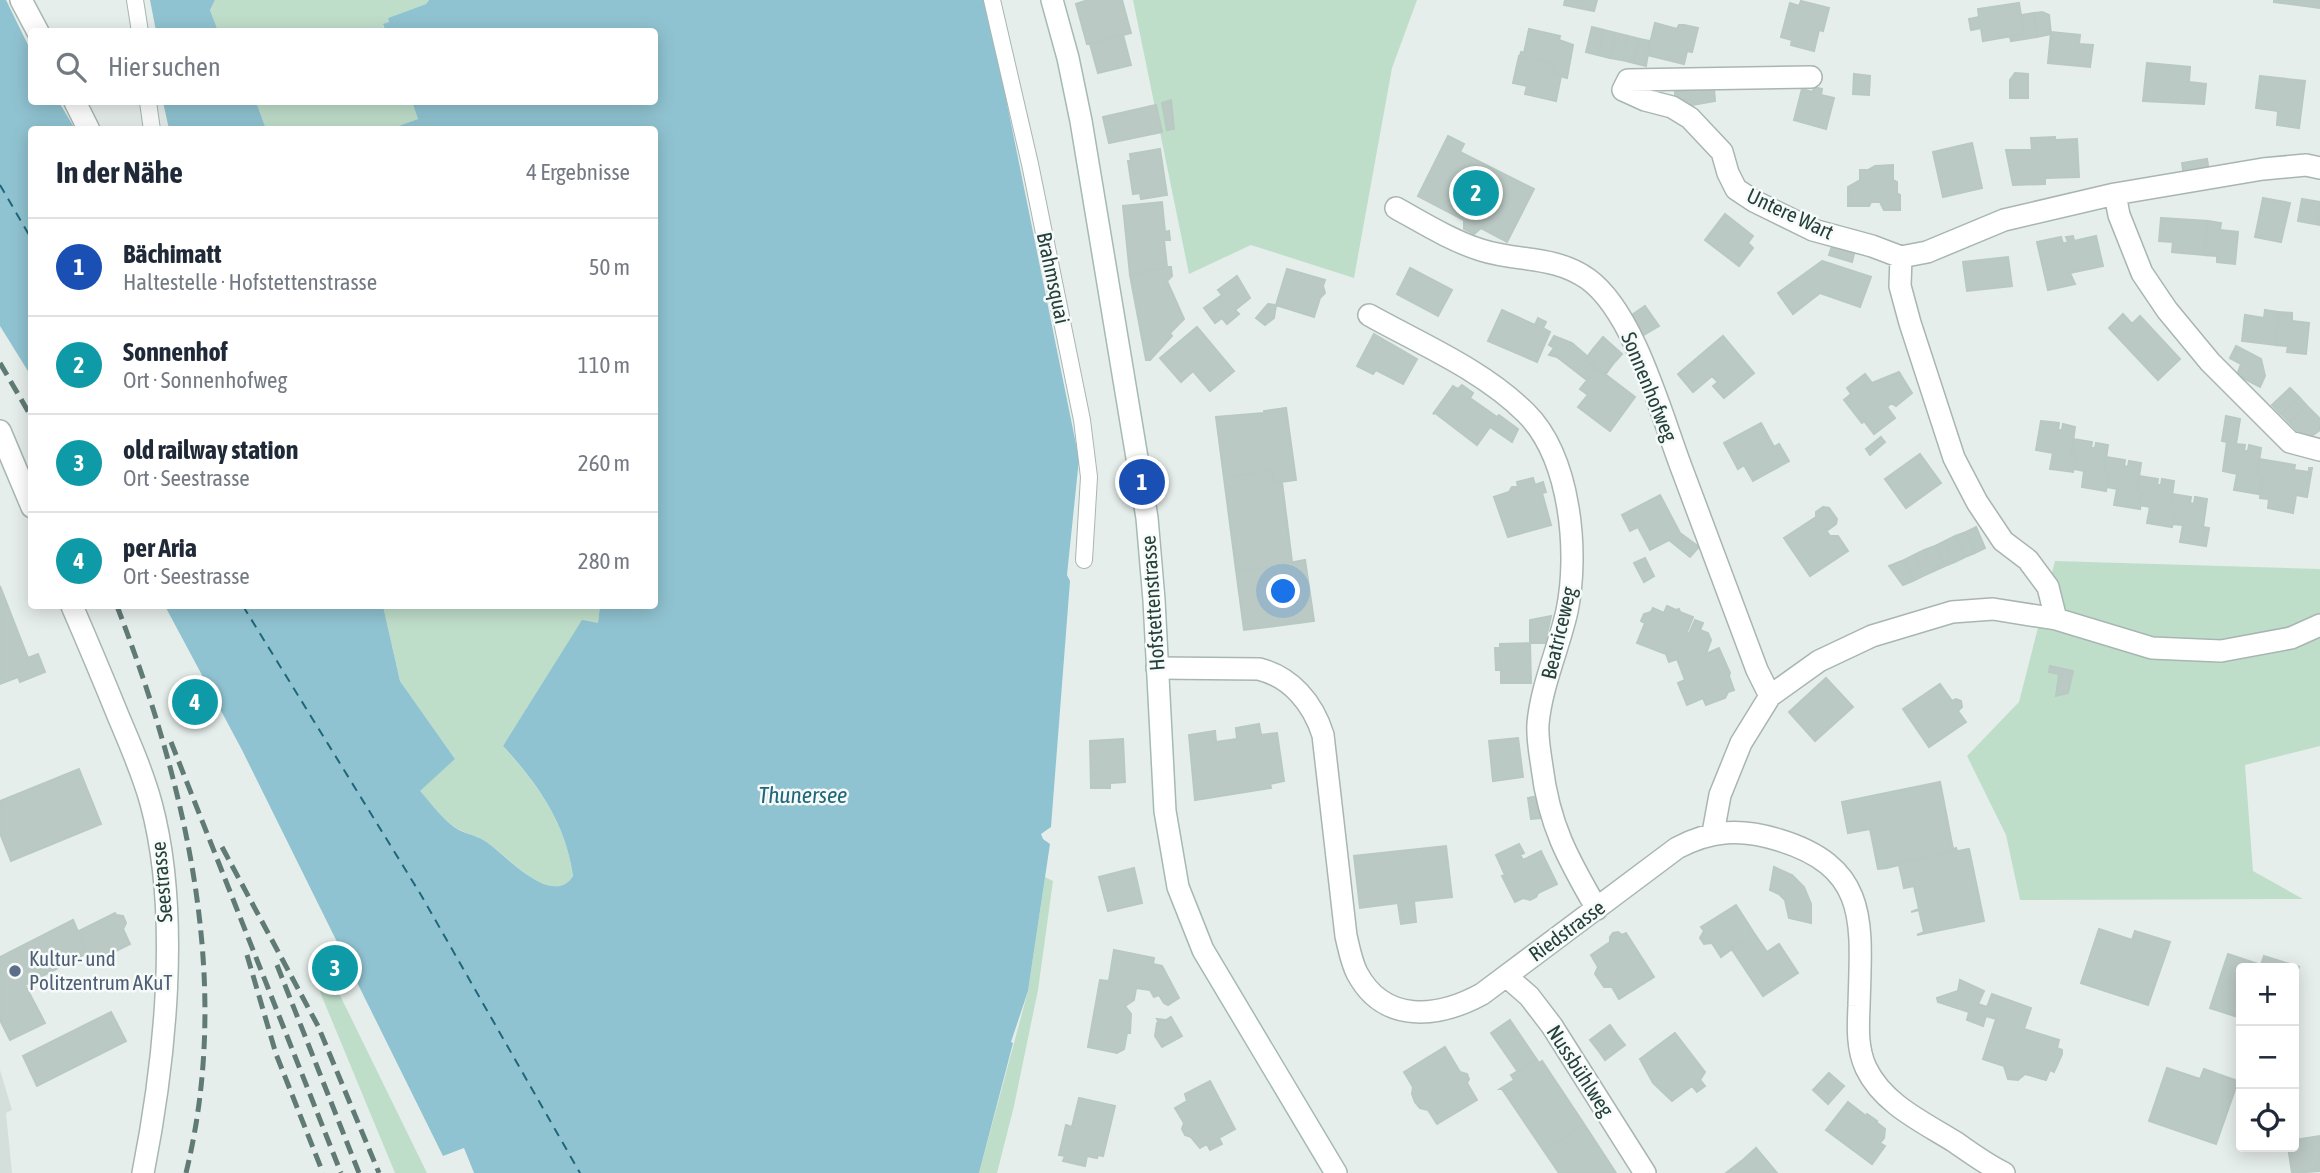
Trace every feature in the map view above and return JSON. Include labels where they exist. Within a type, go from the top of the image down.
[{"type":"street","points":[[21,0],[36,28]]},
{"type":"street","points":[[135,0],[139,28]]},
{"type":"street","name":"Brahmsquai","points":[[992,0],[1030,163],[1082,420],[1089,477],[1084,559]]},
{"type":"street","name":"Hofstettenstrasse","points":[[1052,0],[1081,121],[1139,466],[1151,556],[1165,811],[1174,873],[1203,950],[1336,1173]]},
{"type":"street","name":"Untere Wart","points":[[1811,77],[1628,80],[1623,90],[1672,107],[1690,118],[1722,152],[1736,189],[1754,201],[1814,230],[1901,257]]},
{"type":"street","points":[[76,105],[87,126]]},
{"type":"street","points":[[148,105],[151,126]]},
{"type":"street","points":[[2056,619],[2048,587],[2028,559],[2003,541],[1977,502],[1954,458],[1906,310],[1900,286],[1901,257],[1927,252],[2004,220],[2115,194],[2263,169],[2306,165],[2320,168]]},
{"type":"street","points":[[2115,194],[2119,215],[2142,273],[2166,310],[2210,362],[2290,442],[2320,450]]},
{"type":"street","name":"Sonnenhofweg","points":[[1396,208],[1439,232],[1482,251],[1550,261],[1586,278],[1601,290],[1620,317],[1650,383],[1757,670],[1770,696]]},
{"type":"street","name":"Beatriceweg","points":[[1369,315],[1491,385],[1527,414],[1543,437],[1555,462],[1566,497],[1573,572],[1567,611],[1538,723],[1539,743],[1552,820],[1566,855],[1597,909]]},
{"type":"street","points":[[0,431],[28,498]]},
{"type":"street","name":"Seestrasse","points":[[73,609],[145,783],[159,842],[167,945],[164,1026],[144,1173]]},
{"type":"street","points":[[1713,833],[1720,795],[1736,755],[1770,696],[1819,661],[1872,636],[1952,612],[1993,609],[2056,619],[2152,648],[2221,651],[2291,638],[2320,625]]},
{"type":"street","name":"Riedstrasse","points":[[1157,668],[1259,668],[1284,680],[1310,706],[1323,735],[1346,936],[1353,964],[1367,987],[1397,1009],[1420,1013],[1460,1006],[1506,976],[1677,848],[1695,838],[1713,833],[1742,832],[1764,835],[1805,848],[1825,860],[1842,877],[1855,904],[1861,929],[1858,1034],[1866,1069],[1892,1101],[2004,1173]]},
{"type":"street","name":"Nussbühlweg","points":[[1506,976],[1529,996],[1552,1026],[1645,1173]]},
{"type":"shaded area","points":[[0,1070],[12,1110],[6,1113],[12,1173],[0,1173]]},
{"type":"green space","points":[[215,0],[429,0],[426,4],[388,18],[389,22],[383,25],[384,28],[217,28],[210,10]]},
{"type":"green space","points":[[1133,0],[1417,0],[1392,68],[1354,278],[1251,245],[1189,274]]},
{"type":"green space","points":[[257,105],[413,105],[418,119],[398,126],[265,126]]},
{"type":"green space","points":[[2055,561],[2320,569],[2320,746],[2245,765],[2253,871],[2303,899],[2020,900],[2006,835],[1967,756],[2019,702]]},
{"type":"green space","points":[[384,609],[600,609],[598,623],[503,746],[528,775],[557,822],[573,876],[564,884],[554,886],[530,876],[485,841],[453,826],[419,791],[455,759],[400,681]]},
{"type":"green space","points":[[1045,877],[1053,881],[1038,990],[1014,1106],[997,1173],[979,1173],[1028,991]]},
{"type":"green space","points":[[333,981],[427,1173],[395,1173],[318,987]]},
{"type":"water","points":[[0,0],[6,0],[28,45],[28,105],[61,105],[73,126],[28,126],[28,371],[0,326]]},
{"type":"water","points":[[150,0],[215,0],[210,10],[217,28],[155,28]]},
{"type":"water","name":"Thunersee","points":[[429,0],[986,0],[1079,459],[1067,575],[1070,581],[1051,827],[1041,834],[1050,844],[1028,991],[1011,1042],[1013,1043],[979,1173],[474,1173],[464,1148],[443,1156],[242,750],[167,609],[384,609],[400,681],[455,759],[420,791],[453,827],[485,841],[530,877],[554,886],[564,884],[573,876],[557,822],[539,790],[503,746],[582,620],[598,623],[600,609],[658,609],[658,126],[398,126],[418,119],[413,105],[658,105],[658,28],[384,28],[383,24],[389,22],[388,18],[426,4]]},
{"type":"water","points":[[164,105],[257,105],[265,126],[168,126]]},
{"type":"building","points":[[1088,0],[1122,0],[1131,33],[1087,44],[1076,4]]},
{"type":"building","points":[[1565,0],[1597,0],[1594,11],[1564,5]]},
{"type":"building","points":[[2320,0],[2320,8],[2274,2]]},
{"type":"building","points":[[1801,1],[1829,8],[1823,31],[1819,30],[1814,51],[1791,45],[1792,40],[1781,37],[1790,3],[1799,6]]},
{"type":"building","points":[[2019,3],[2024,34],[1983,41],[1981,28],[1971,30],[1969,19],[1979,17],[1978,9]]},
{"type":"building","points":[[2034,13],[2049,15],[2051,34],[2037,37]]},
{"type":"building","points":[[2034,13],[2037,37],[2011,41],[2010,37],[2024,34],[2021,15]]},
{"type":"building","points":[[1655,23],[1677,29],[1679,25],[1698,28],[1692,52],[1687,51],[1684,64],[1647,55]]},
{"type":"building","points":[[1592,27],[1604,30],[1598,55],[1586,52]]},
{"type":"building","points":[[1529,29],[1560,36],[1559,40],[1573,45],[1567,78],[1553,74],[1555,64],[1520,56],[1521,52],[1524,53]]},
{"type":"building","points":[[1604,30],[1616,33],[1610,58],[1598,55]]},
{"type":"building","points":[[2051,32],[2080,35],[2079,44],[2093,45],[2090,67],[2048,63]]},
{"type":"building","points":[[1616,33],[1628,36],[1622,60],[1610,58]]},
{"type":"building","points":[[1123,35],[1131,65],[1098,73],[1090,44]]},
{"type":"building","points":[[1628,36],[1640,39],[1634,63],[1622,60]]},
{"type":"building","points":[[1640,39],[1650,41],[1646,66],[1634,63]]},
{"type":"building","points":[[1519,56],[1555,64],[1553,74],[1561,76],[1556,101],[1525,94],[1527,86],[1513,83]]},
{"type":"building","points":[[2147,63],[2190,67],[2189,82],[2206,84],[2204,104],[2143,101]]},
{"type":"building","points":[[2015,73],[2028,74],[2028,98],[2010,98],[2010,80]]},
{"type":"building","points":[[1854,74],[1870,76],[1869,95],[1853,94]]},
{"type":"building","points":[[2260,76],[2305,81],[2299,128],[2277,125],[2278,111],[2256,108]]},
{"type":"building","points":[[1814,87],[1822,89],[1821,95],[1834,98],[1826,129],[1794,120],[1802,89],[1813,92]]},
{"type":"building","points":[[1714,88],[1715,101],[1687,106],[1675,97],[1675,92]]},
{"type":"building","points":[[1171,100],[1174,129],[1167,130],[1162,103]]},
{"type":"building","points":[[1156,105],[1162,132],[1109,143],[1103,117]]},
{"type":"building","points":[[1448,136],[1464,144],[1460,152],[1534,189],[1507,242],[1481,228],[1474,234],[1464,229],[1464,220],[1418,196]]},
{"type":"building","points":[[2055,137],[2055,140],[2077,139],[2079,177],[2045,178],[2045,184],[2013,185],[2006,150],[2032,150],[2031,138]]},
{"type":"building","points":[[1972,143],[1982,188],[1943,197],[1933,152]]},
{"type":"building","points":[[1160,149],[1167,195],[1141,199],[1140,193],[1133,194],[1128,161],[1131,161],[1130,154]]},
{"type":"building","points":[[2207,159],[2209,172],[2184,176],[2182,163]]},
{"type":"building","points":[[1893,165],[1893,180],[1897,182],[1897,193],[1900,195],[1900,210],[1884,210],[1880,202],[1871,202],[1869,206],[1848,206],[1848,187],[1860,180],[1860,170]]},
{"type":"building","points":[[2263,198],[2290,203],[2281,242],[2255,237]]},
{"type":"building","points":[[2302,199],[2320,202],[2320,225],[2298,221]]},
{"type":"building","points":[[1162,202],[1165,232],[1169,231],[1170,240],[1164,240],[1167,267],[1130,275],[1123,206]]},
{"type":"building","points":[[1725,214],[1753,236],[1748,243],[1753,248],[1739,266],[1705,240]]},
{"type":"building","points":[[2161,218],[2208,221],[2204,255],[2172,252],[2173,242],[2159,241]]},
{"type":"building","points":[[2208,221],[2221,223],[2220,230],[2238,232],[2235,264],[2217,262],[2217,256],[2204,255]]},
{"type":"building","points":[[2073,236],[2074,241],[2096,236],[2103,266],[2070,273],[2075,284],[2048,290],[2037,242],[2061,237],[2063,244],[2068,242],[2066,237]]},
{"type":"building","points":[[1833,243],[1855,250],[1852,262],[1829,255]]},
{"type":"building","points":[[2008,257],[2012,286],[1967,291],[1963,262]]},
{"type":"building","points":[[1822,261],[1871,277],[1860,307],[1820,293],[1793,314],[1778,293]]},
{"type":"building","points":[[1171,267],[1172,276],[1167,281],[1184,319],[1150,360],[1146,360],[1130,275]]},
{"type":"building","points":[[1410,268],[1452,290],[1438,316],[1397,294]]},
{"type":"building","points":[[1287,269],[1325,280],[1325,293],[1320,298],[1314,317],[1276,305]]},
{"type":"building","points":[[1237,276],[1250,298],[1235,310],[1239,314],[1227,324],[1222,318],[1215,323],[1204,308],[1222,295],[1218,290]]},
{"type":"building","points":[[1268,304],[1276,305],[1274,318],[1265,325],[1256,318]]},
{"type":"building","points":[[1645,306],[1659,326],[1642,336],[1629,317]]},
{"type":"building","points":[[1502,310],[1535,325],[1538,318],[1546,322],[1543,328],[1550,332],[1537,362],[1488,341]]},
{"type":"building","points":[[2265,310],[2279,312],[2275,345],[2242,341],[2245,315],[2264,318]]},
{"type":"building","points":[[2279,312],[2292,313],[2292,321],[2309,323],[2306,354],[2287,352],[2288,346],[2275,345]]},
{"type":"building","points":[[2123,314],[2132,324],[2140,316],[2180,359],[2158,380],[2109,328]]},
{"type":"building","points":[[1197,327],[1234,371],[1210,391],[1193,371],[1181,382],[1160,358]]},
{"type":"building","points":[[1374,334],[1417,359],[1403,384],[1376,370],[1373,374],[1357,366]]},
{"type":"building","points":[[1554,336],[1572,343],[1587,356],[1585,360],[1597,368],[1587,380],[1557,357],[1549,355],[1554,348],[1549,345]]},
{"type":"building","points":[[1723,336],[1754,373],[1724,398],[1713,386],[1718,382],[1712,376],[1693,392],[1678,374]]},
{"type":"building","points":[[1603,337],[1622,354],[1613,364],[1593,349]]},
{"type":"building","points":[[2236,346],[2261,359],[2265,376],[2260,387],[2237,375],[2241,364],[2230,358]]},
{"type":"building","points":[[1593,349],[1613,364],[1605,375],[1585,360]]},
{"type":"building","points":[[1597,368],[1635,397],[1610,431],[1578,407],[1588,395],[1580,389]]},
{"type":"building","points":[[1899,372],[1912,393],[1896,406],[1891,403],[1887,407],[1895,418],[1874,434],[1844,400],[1851,394],[1847,388],[1865,374],[1872,383]]},
{"type":"building","points":[[1462,385],[1473,393],[1470,398],[1518,429],[1512,442],[1490,427],[1477,445],[1433,414],[1453,386],[1458,389]]},
{"type":"building","points":[[2290,388],[2299,397],[2281,414],[2272,405]]},
{"type":"building","points":[[2299,397],[2307,406],[2289,422],[2281,414]]},
{"type":"building","points":[[2307,406],[2320,419],[2320,430],[2306,440],[2289,422]]},
{"type":"building","points":[[1286,408],[1296,480],[1274,483],[1272,470],[1224,478],[1216,417],[1264,413]]},
{"type":"building","points":[[2226,416],[2240,419],[2236,444],[2245,445],[2244,451],[2248,451],[2249,445],[2261,448],[2257,476],[2262,477],[2259,494],[2234,490],[2237,474],[2223,471],[2227,442],[2222,441]]},
{"type":"building","points":[[2041,421],[2059,423],[2058,430],[2062,430],[2063,424],[2075,427],[2071,455],[2076,455],[2073,472],[2050,469],[2053,453],[2036,450]]},
{"type":"building","points":[[1761,423],[1774,447],[1779,444],[1789,461],[1753,481],[1744,465],[1738,469],[1724,443]]},
{"type":"building","points":[[1881,437],[1885,442],[1870,455],[1866,449]]},
{"type":"building","points":[[2073,439],[2092,442],[2091,448],[2095,448],[2096,443],[2108,445],[2104,473],[2109,474],[2106,491],[2082,487],[2084,471],[2074,469],[2076,455],[2071,455]]},
{"type":"building","points":[[1920,454],[1941,483],[1906,508],[1885,479]]},
{"type":"building","points":[[2106,457],[2125,460],[2124,466],[2128,467],[2129,461],[2141,463],[2137,491],[2142,492],[2140,509],[2114,505],[2117,489],[2107,487],[2109,474],[2104,473]]},
{"type":"building","points":[[2259,459],[2295,465],[2294,470],[2309,472],[2309,468],[2312,468],[2307,497],[2296,495],[2293,513],[2268,508],[2269,499],[2260,498],[2262,477],[2257,476]]},
{"type":"building","points":[[1272,470],[1274,483],[1282,482],[1292,562],[1284,563],[1284,566],[1236,570],[1224,478]]},
{"type":"building","points":[[2139,476],[2158,479],[2157,485],[2161,485],[2162,479],[2174,481],[2170,510],[2175,511],[2172,527],[2147,523],[2150,507],[2140,505],[2142,492],[2137,491]]},
{"type":"building","points":[[1533,478],[1535,485],[1543,482],[1546,492],[1542,493],[1551,525],[1508,537],[1494,497],[1509,492],[1512,487],[1518,487],[1517,482]]},
{"type":"building","points":[[2172,494],[2191,497],[2190,503],[2194,504],[2195,497],[2207,499],[2203,527],[2209,528],[2206,546],[2180,542],[2183,525],[2173,524],[2175,511],[2170,510]]},
{"type":"building","points":[[1660,495],[1680,533],[1699,547],[1690,557],[1669,540],[1650,550],[1638,527],[1630,531],[1622,515]]},
{"type":"building","points":[[1823,507],[1829,508],[1837,519],[1836,524],[1828,530],[1825,529],[1830,536],[1838,536],[1848,551],[1810,576],[1784,538],[1816,517],[1816,512]]},
{"type":"building","points":[[1976,527],[1985,548],[1975,553],[1966,532]]},
{"type":"building","points":[[1966,532],[1975,553],[1965,557],[1955,536]]},
{"type":"building","points":[[1955,536],[1965,557],[1955,562],[1945,541]]},
{"type":"building","points":[[1945,541],[1955,562],[1945,566],[1935,546]]},
{"type":"building","points":[[1935,546],[1945,566],[1934,571],[1924,550]]},
{"type":"building","points":[[1924,550],[1934,571],[1923,576],[1914,555]]},
{"type":"building","points":[[1914,555],[1923,576],[1913,581],[1904,560]]},
{"type":"building","points":[[1645,558],[1654,576],[1644,582],[1634,563]]},
{"type":"building","points":[[1305,560],[1314,621],[1244,630],[1236,570],[1252,567],[1252,570]]},
{"type":"building","points":[[1904,560],[1913,581],[1903,585],[1889,566]]},
{"type":"building","points":[[0,586],[28,658],[38,654],[45,672],[20,682],[18,677],[0,684]]},
{"type":"building","points":[[1667,606],[1693,617],[1687,632],[1689,634],[1695,620],[1703,623],[1700,630],[1708,633],[1711,640],[1706,654],[1719,648],[1734,690],[1728,692],[1725,698],[1706,705],[1703,698],[1687,705],[1678,683],[1685,680],[1677,659],[1669,662],[1666,654],[1637,643],[1645,623],[1641,621],[1644,614],[1651,612],[1653,608],[1664,613]]},
{"type":"building","points":[[1551,616],[1545,643],[1530,643],[1530,620]]},
{"type":"building","points":[[1530,643],[1531,683],[1501,683],[1501,670],[1496,670],[1495,648],[1500,648],[1500,644]]},
{"type":"building","points":[[2050,666],[2073,671],[2068,693],[2056,696],[2059,674],[2049,672]]},
{"type":"building","points":[[1826,678],[1853,707],[1815,741],[1789,712]]},
{"type":"building","points":[[1940,684],[1952,701],[1961,701],[1962,707],[1958,711],[1966,722],[1929,747],[1903,709]]},
{"type":"building","points":[[1259,724],[1261,735],[1277,733],[1284,781],[1270,784],[1271,788],[1195,800],[1189,735],[1215,731],[1216,742],[1237,739],[1236,728]]},
{"type":"building","points":[[1518,738],[1523,777],[1493,781],[1489,741]]},
{"type":"building","points":[[1123,739],[1125,782],[1110,783],[1110,788],[1091,788],[1090,741]]},
{"type":"building","points":[[79,769],[101,824],[11,861],[0,833],[0,801]]},
{"type":"building","points":[[1940,782],[1953,849],[1956,848],[1957,851],[1878,869],[1870,829],[1848,833],[1842,802]]},
{"type":"building","points":[[1538,796],[1541,818],[1531,819],[1528,798]]},
{"type":"building","points":[[1519,844],[1524,853],[1520,855],[1523,860],[1541,851],[1557,884],[1530,900],[1523,898],[1515,902],[1502,876],[1505,875],[1496,855]]},
{"type":"building","points":[[1446,846],[1452,897],[1414,901],[1416,922],[1401,924],[1398,903],[1360,908],[1354,856]]},
{"type":"building","points":[[1969,849],[1984,921],[1917,935],[1924,932],[1919,910],[1911,912],[1919,909],[1914,886],[1904,888],[1899,865],[1887,868],[1887,865]]},
{"type":"building","points":[[1774,867],[1792,875],[1804,887],[1811,904],[1811,923],[1789,918],[1785,900],[1770,890]]},
{"type":"building","points":[[1134,868],[1142,903],[1108,911],[1099,877]]},
{"type":"building","points":[[1736,905],[1754,933],[1721,957],[1712,943],[1704,944],[1700,938],[1704,931],[1701,927]]},
{"type":"building","points":[[115,913],[123,916],[126,923],[123,929],[130,944],[92,963],[77,932]]},
{"type":"building","points":[[73,920],[87,953],[25,985],[45,1023],[10,1040],[0,1020],[0,957]]},
{"type":"building","points":[[2099,929],[2132,940],[2135,931],[2170,942],[2148,1005],[2081,983]]},
{"type":"building","points":[[1613,933],[1622,935],[1626,933],[1654,977],[1619,999],[1612,987],[1604,987],[1595,974],[1598,967],[1591,955],[1610,942]]},
{"type":"building","points":[[1754,933],[1767,952],[1779,944],[1798,973],[1763,996],[1731,948]]},
{"type":"building","points":[[1114,950],[1154,958],[1153,964],[1162,966],[1179,998],[1168,1005],[1159,995],[1154,997],[1150,990],[1136,988],[1134,1000],[1125,1006],[1131,1014],[1130,1033],[1127,1033],[1124,1049],[1117,1053],[1088,1047],[1100,980],[1109,981]]},
{"type":"building","points":[[2228,954],[2255,963],[2236,963],[2236,1016],[2210,1008]]},
{"type":"building","points":[[2264,956],[2286,963],[2262,963]]},
{"type":"building","points":[[1960,980],[1984,991],[1978,1004],[1987,1007],[1992,994],[2031,1008],[2024,1029],[2059,1040],[2057,1048],[2062,1050],[2062,1054],[2054,1072],[2050,1070],[2046,1080],[2025,1074],[2018,1080],[2008,1079],[2004,1066],[1983,1059],[1996,1019],[1986,1016],[1983,1026],[1967,1020],[1969,1012],[1938,1002],[1937,998],[1958,991]]},
{"type":"building","points":[[111,1012],[126,1041],[37,1086],[23,1056]]},
{"type":"building","points":[[1171,1017],[1182,1036],[1162,1047],[1155,1036],[1157,1023],[1160,1024],[1157,1019],[1166,1020]]},
{"type":"building","points":[[1510,1020],[1537,1060],[1518,1072],[1491,1033]]},
{"type":"building","points":[[1610,1025],[1617,1035],[1598,1050],[1590,1040]]},
{"type":"building","points":[[1675,1033],[1705,1072],[1700,1080],[1705,1086],[1697,1092],[1692,1086],[1672,1101],[1653,1083],[1640,1059]]},
{"type":"building","points":[[1617,1035],[1625,1045],[1605,1060],[1598,1050]]},
{"type":"building","points":[[1445,1047],[1460,1072],[1467,1074],[1467,1083],[1477,1100],[1437,1124],[1428,1110],[1420,1108],[1415,1102],[1413,1087],[1404,1072]]},
{"type":"building","points":[[1537,1060],[1539,1063],[1542,1061],[1584,1124],[1544,1151],[1500,1089],[1514,1080],[1511,1075]]},
{"type":"building","points":[[2167,1068],[2200,1079],[2204,1069],[2236,1080],[2216,1144],[2149,1121]]},
{"type":"building","points":[[1829,1073],[1844,1086],[1828,1104],[1813,1090]]},
{"type":"building","points":[[1210,1081],[1235,1129],[1219,1138],[1222,1144],[1210,1150],[1207,1144],[1200,1148],[1191,1137],[1185,1135],[1182,1129],[1184,1123],[1175,1108],[1187,1101],[1185,1094]]},
{"type":"building","points":[[1079,1098],[1115,1106],[1103,1156],[1087,1156],[1085,1166],[1063,1161],[1065,1156],[1059,1155],[1066,1125],[1072,1127]]},
{"type":"building","points":[[1848,1102],[1885,1129],[1880,1143],[1885,1146],[1872,1164],[1826,1130]]},
{"type":"building","points":[[1584,1124],[1616,1173],[1559,1173],[1544,1151]]},
{"type":"building","points":[[2320,1136],[2320,1171],[2292,1173],[2289,1152],[2299,1152],[2299,1139]]},
{"type":"building","points":[[1756,1148],[1777,1173],[1726,1173],[1744,1159]]},
{"type":"ferry route","points":[[0,185],[28,233]]},
{"type":"ferry route","points":[[245,609],[421,895],[580,1173]]},
{"type":"railway","points":[[0,363],[28,411]]},
{"type":"railway","points":[[118,609],[164,744],[182,814],[195,885],[203,957],[205,1029],[199,1101],[186,1173]]},
{"type":"railway","points":[[171,742],[341,1173]]},
{"type":"railway","points":[[222,847],[318,1026],[379,1173]]},
{"type":"railway","points":[[247,955],[276,1054],[323,1173]]},
{"type":"railway","points":[[277,965],[359,1173]]},
{"type":"place","name":"Sonnenhof","points":[[1476,193]]},
{"type":"place","name":"Bächimatt","points":[[1142,482]]},
{"type":"place","name":"per Aria","points":[[195,702]]},
{"type":"place","name":"old railway station","points":[[335,968]]},
{"type":"place","name":"Kultur- und Politzentrum AKuT","points":[[15,971]]}]
